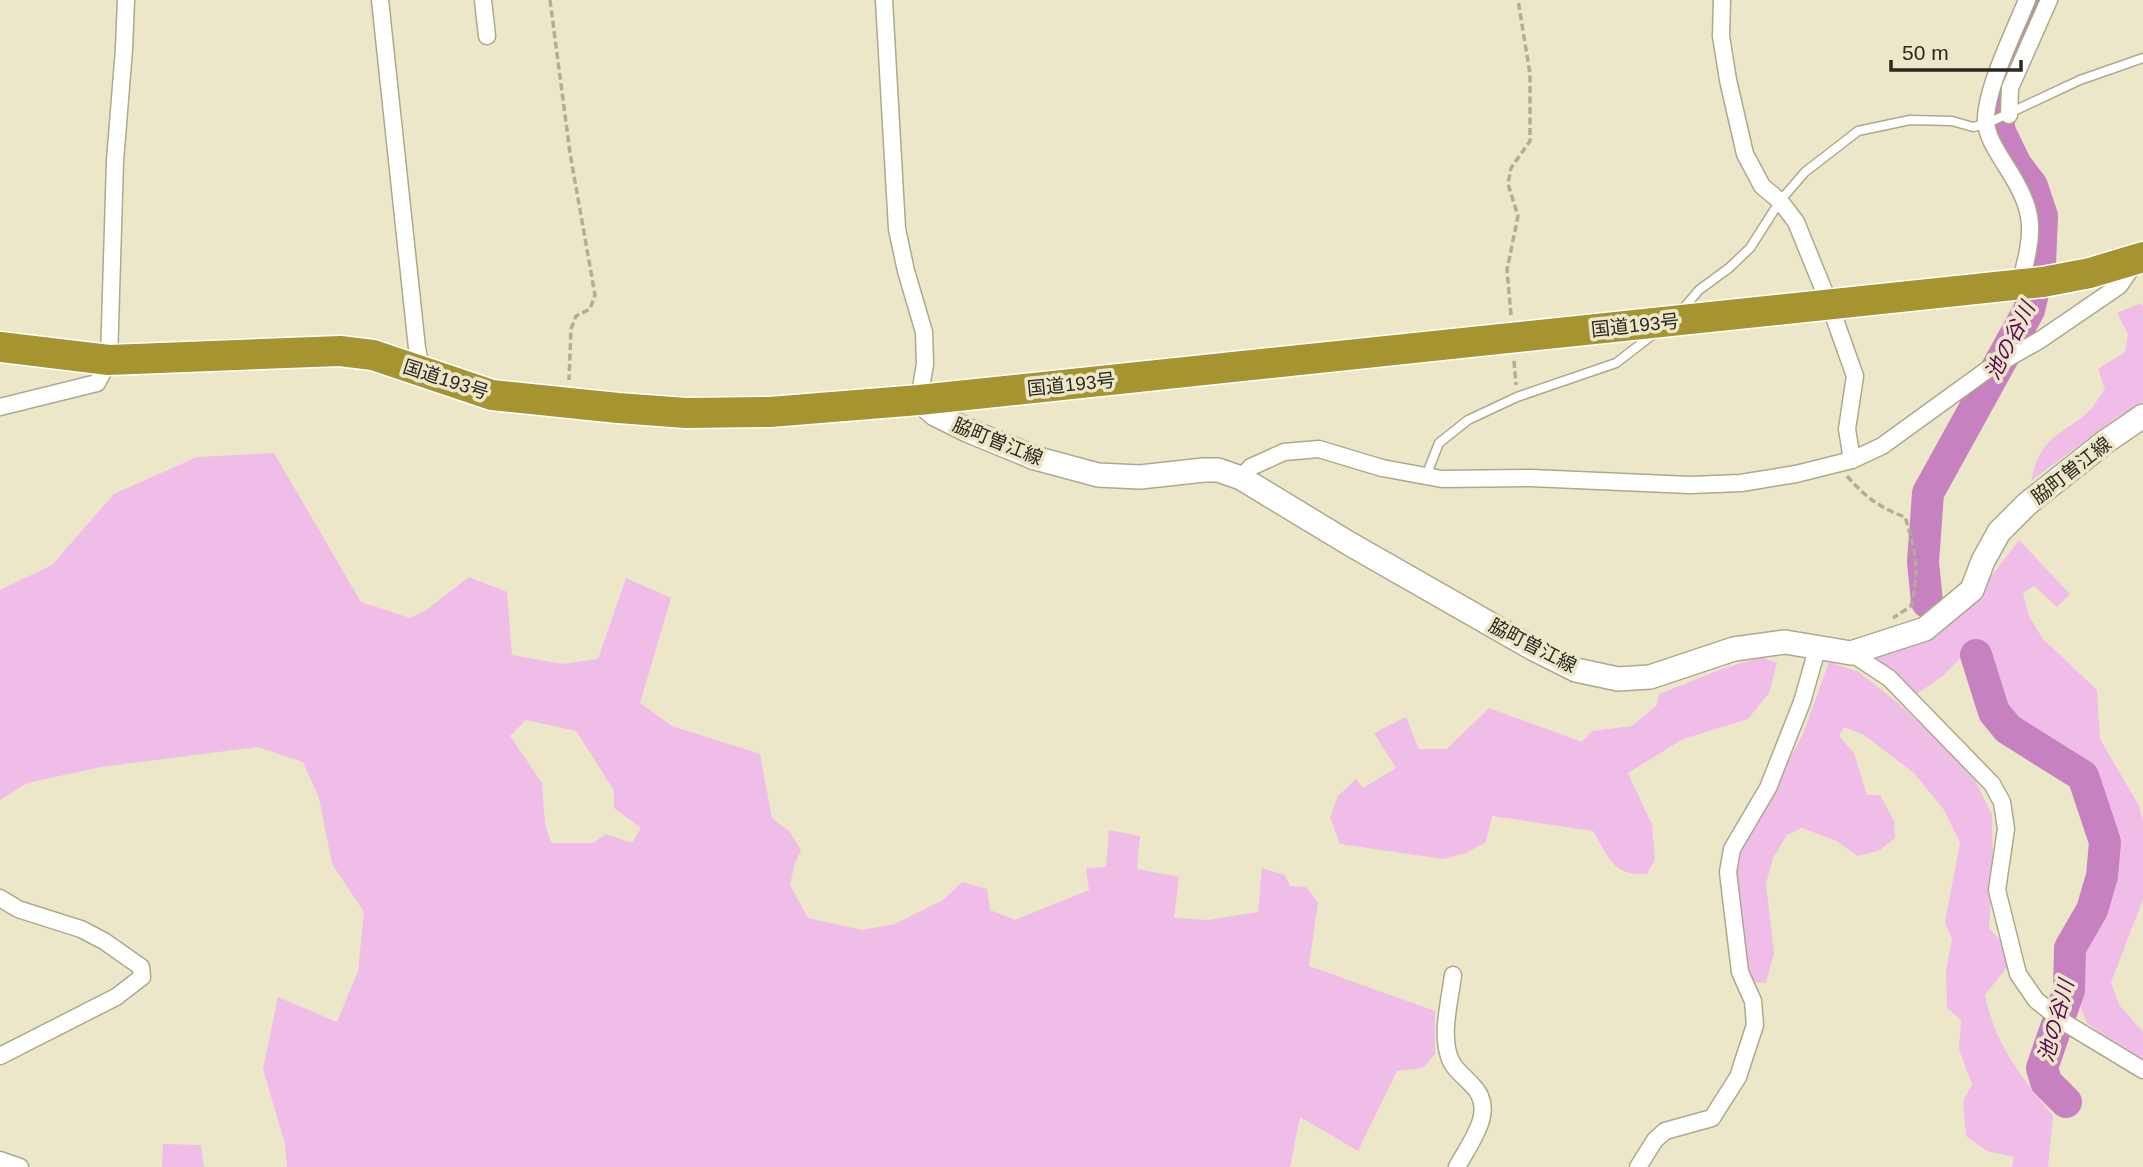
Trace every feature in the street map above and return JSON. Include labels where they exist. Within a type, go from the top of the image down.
[{"type":"highway","name":"国道193号","points":[[0,347],[60,356],[109,359],[340,351],[373,355],[492,395],[686,413],[770,412],[919,400],[2030,283],[2090,273],[2140,258]]},
{"type":"main road","name":"脇町曽江線","points":[[919,400],[935,414],[967,430],[1035,458],[1098,475],[1140,477],[1218,470],[1241,478],[1495,627],[1576,670],[1618,679],[1650,677],[1734,649],[1785,642],[1852,653],[1925,629],[1972,590],[1983,561],[1999,532],[2027,504],[2105,442],[2143,416]]},
{"type":"street","points":[[0,407],[97,383],[109,359],[115,161],[126,0]]},
{"type":"street","points":[[380,0],[417,348],[422,372]]},
{"type":"street","points":[[482,0],[487,36]]},
{"type":"street","points":[[884,0],[897,229],[924,332],[925,365],[919,400]]},
{"type":"street","points":[[1722,0],[1721,36],[1724,58],[1745,154],[1762,186],[1780,201],[1796,222],[1855,376],[1845,462]]},
{"type":"street","points":[[2027,0],[1993,86],[1990,122],[1993,146],[2018,186],[2029,214],[2030,283]]},
{"type":"street","points":[[2007,116],[2010,88],[2049,0]]},
{"type":"street","points":[[1241,478],[1251,467],[1284,452],[1319,449],[1382,468],[1442,479],[1531,478],[1690,485],[1741,483],[1796,474],[1845,462],[1882,446],[1987,370],[2013,357],[2119,286],[2140,258]]},
{"type":"street","points":[[1638,1167],[1655,1140],[1665,1131],[1712,1118],[1738,1077],[1755,1025],[1753,1001],[1740,971],[1728,872],[1732,849],[1768,788],[1802,702],[1818,646]]},
{"type":"street","points":[[1852,653],[1889,678],[1992,784],[2002,802],[2006,829],[1997,890],[2018,974],[2036,1000],[2059,1019],[2143,1070]]},
{"type":"street","points":[[0,898],[18,909],[81,929],[104,941],[141,967],[142,976],[116,997],[0,1056]]},
{"type":"street","points":[[1453,975],[1446,1035],[1448,1054],[1452,1065],[1479,1091],[1484,1116],[1457,1167]]},
{"type":"street","points":[[0,1160],[20,1167]]},
{"type":"lane","points":[[1426,476],[1439,443],[1468,420],[1517,397],[1616,363],[1673,321],[1699,290],[1750,248],[1780,201],[1805,172],[1858,131],[1910,120],[1952,121],[1973,127],[2007,116],[2080,80],[2143,58]]},
{"type":"path","points":[[550,0],[570,153],[595,295],[590,309],[576,316],[571,329],[569,403]]},
{"type":"path","points":[[1517,397],[1507,270],[1518,216],[1508,184],[1511,168],[1530,141],[1530,74],[1518,0]]},
{"type":"path","points":[[1845,462],[1865,496],[1887,511],[1905,517],[1915,547],[1917,580],[1911,606],[1889,620]]},
{"type":"shaded area","points":[[2141,303],[2143,402],[2117,417],[2031,481],[2044,448],[2088,412],[2105,389],[2098,369],[2125,352],[2128,334],[2117,313]]},
{"type":"shaded area","points":[[274,453],[361,602],[410,618],[426,610],[469,577],[507,592],[512,655],[562,664],[598,659],[626,578],[671,598],[640,703],[672,726],[760,754],[772,818],[789,831],[801,850],[790,885],[808,918],[862,930],[895,924],[943,900],[962,882],[987,889],[990,910],[1015,920],[1089,890],[1086,868],[1106,867],[1109,830],[1140,836],[1137,869],[1179,877],[1174,918],[1208,920],[1258,912],[1262,868],[1285,875],[1290,886],[1306,887],[1318,902],[1309,966],[1435,1011],[1435,1054],[1423,1068],[1397,1071],[1358,1151],[1300,1117],[1290,1167],[287,1167],[285,1144],[263,1069],[278,997],[337,1022],[358,971],[364,912],[332,864],[319,798],[303,762],[258,747],[101,767],[27,783],[0,800],[0,590],[52,565],[114,494],[197,457]],"holes":[[[526,720],[576,731],[614,790],[614,808],[641,828],[632,843],[606,834],[593,843],[551,843],[545,823],[542,783],[510,736]]]},
{"type":"shaded area","points":[[2019,540],[2070,594],[2057,607],[2034,586],[2023,593],[2029,616],[2043,639],[2097,690],[2100,739],[2139,806],[2143,821],[2143,899],[2111,983],[2120,1006],[2143,1032],[2143,1059],[2112,1042],[2087,1023],[2077,997],[2077,959],[2106,892],[2092,778],[2076,762],[2014,724],[1999,705],[1988,662],[1978,639],[1944,675],[1917,694],[1874,658],[1931,639],[1969,605]]},
{"type":"shaded area","points":[[1761,657],[1777,663],[1769,693],[1748,719],[1683,739],[1628,773],[1652,825],[1655,859],[1647,874],[1626,872],[1619,868],[1608,856],[1593,831],[1492,816],[1486,842],[1466,853],[1443,859],[1340,844],[1330,817],[1338,796],[1356,779],[1363,788],[1396,768],[1374,733],[1406,717],[1419,749],[1447,749],[1489,708],[1582,742],[1592,731],[1632,726],[1657,705],[1659,694]]},
{"type":"shaded area","points":[[1829,662],[1859,672],[1941,743],[1976,782],[1992,815],[1993,870],[1989,928],[2002,942],[2008,966],[1985,995],[1995,1030],[2011,1060],[2053,1116],[2048,1167],[2012,1167],[2014,1157],[1987,1151],[1966,1136],[1963,1101],[1972,1085],[1959,1049],[1961,1020],[1947,1008],[1946,971],[1952,939],[1945,922],[1960,843],[1944,810],[1914,773],[1864,735],[1844,727],[1839,736],[1854,753],[1867,795],[1880,795],[1894,821],[1895,838],[1880,850],[1857,856],[1837,841],[1802,828],[1787,835],[1773,858],[1766,884],[1774,953],[1766,983],[1751,982],[1734,887],[1735,862],[1803,734]]},
{"type":"shaded area","points":[[163,1144],[201,1145],[204,1167],[162,1167]]},
{"type":"waterway","name":"池の谷川","points":[[1927,602],[1923,562],[1928,493],[2029,310],[2040,264],[2042,216],[2032,186],[2016,165],[2000,132],[1995,106],[2004,76],[2038,0]]},
{"type":"waterway","name":"池の谷川","points":[[1976,655],[1994,712],[2008,729],[2083,776],[2105,842],[2102,876],[2092,910],[2070,948],[2069,990],[2042,1068],[2046,1082],[2066,1102]]}]
